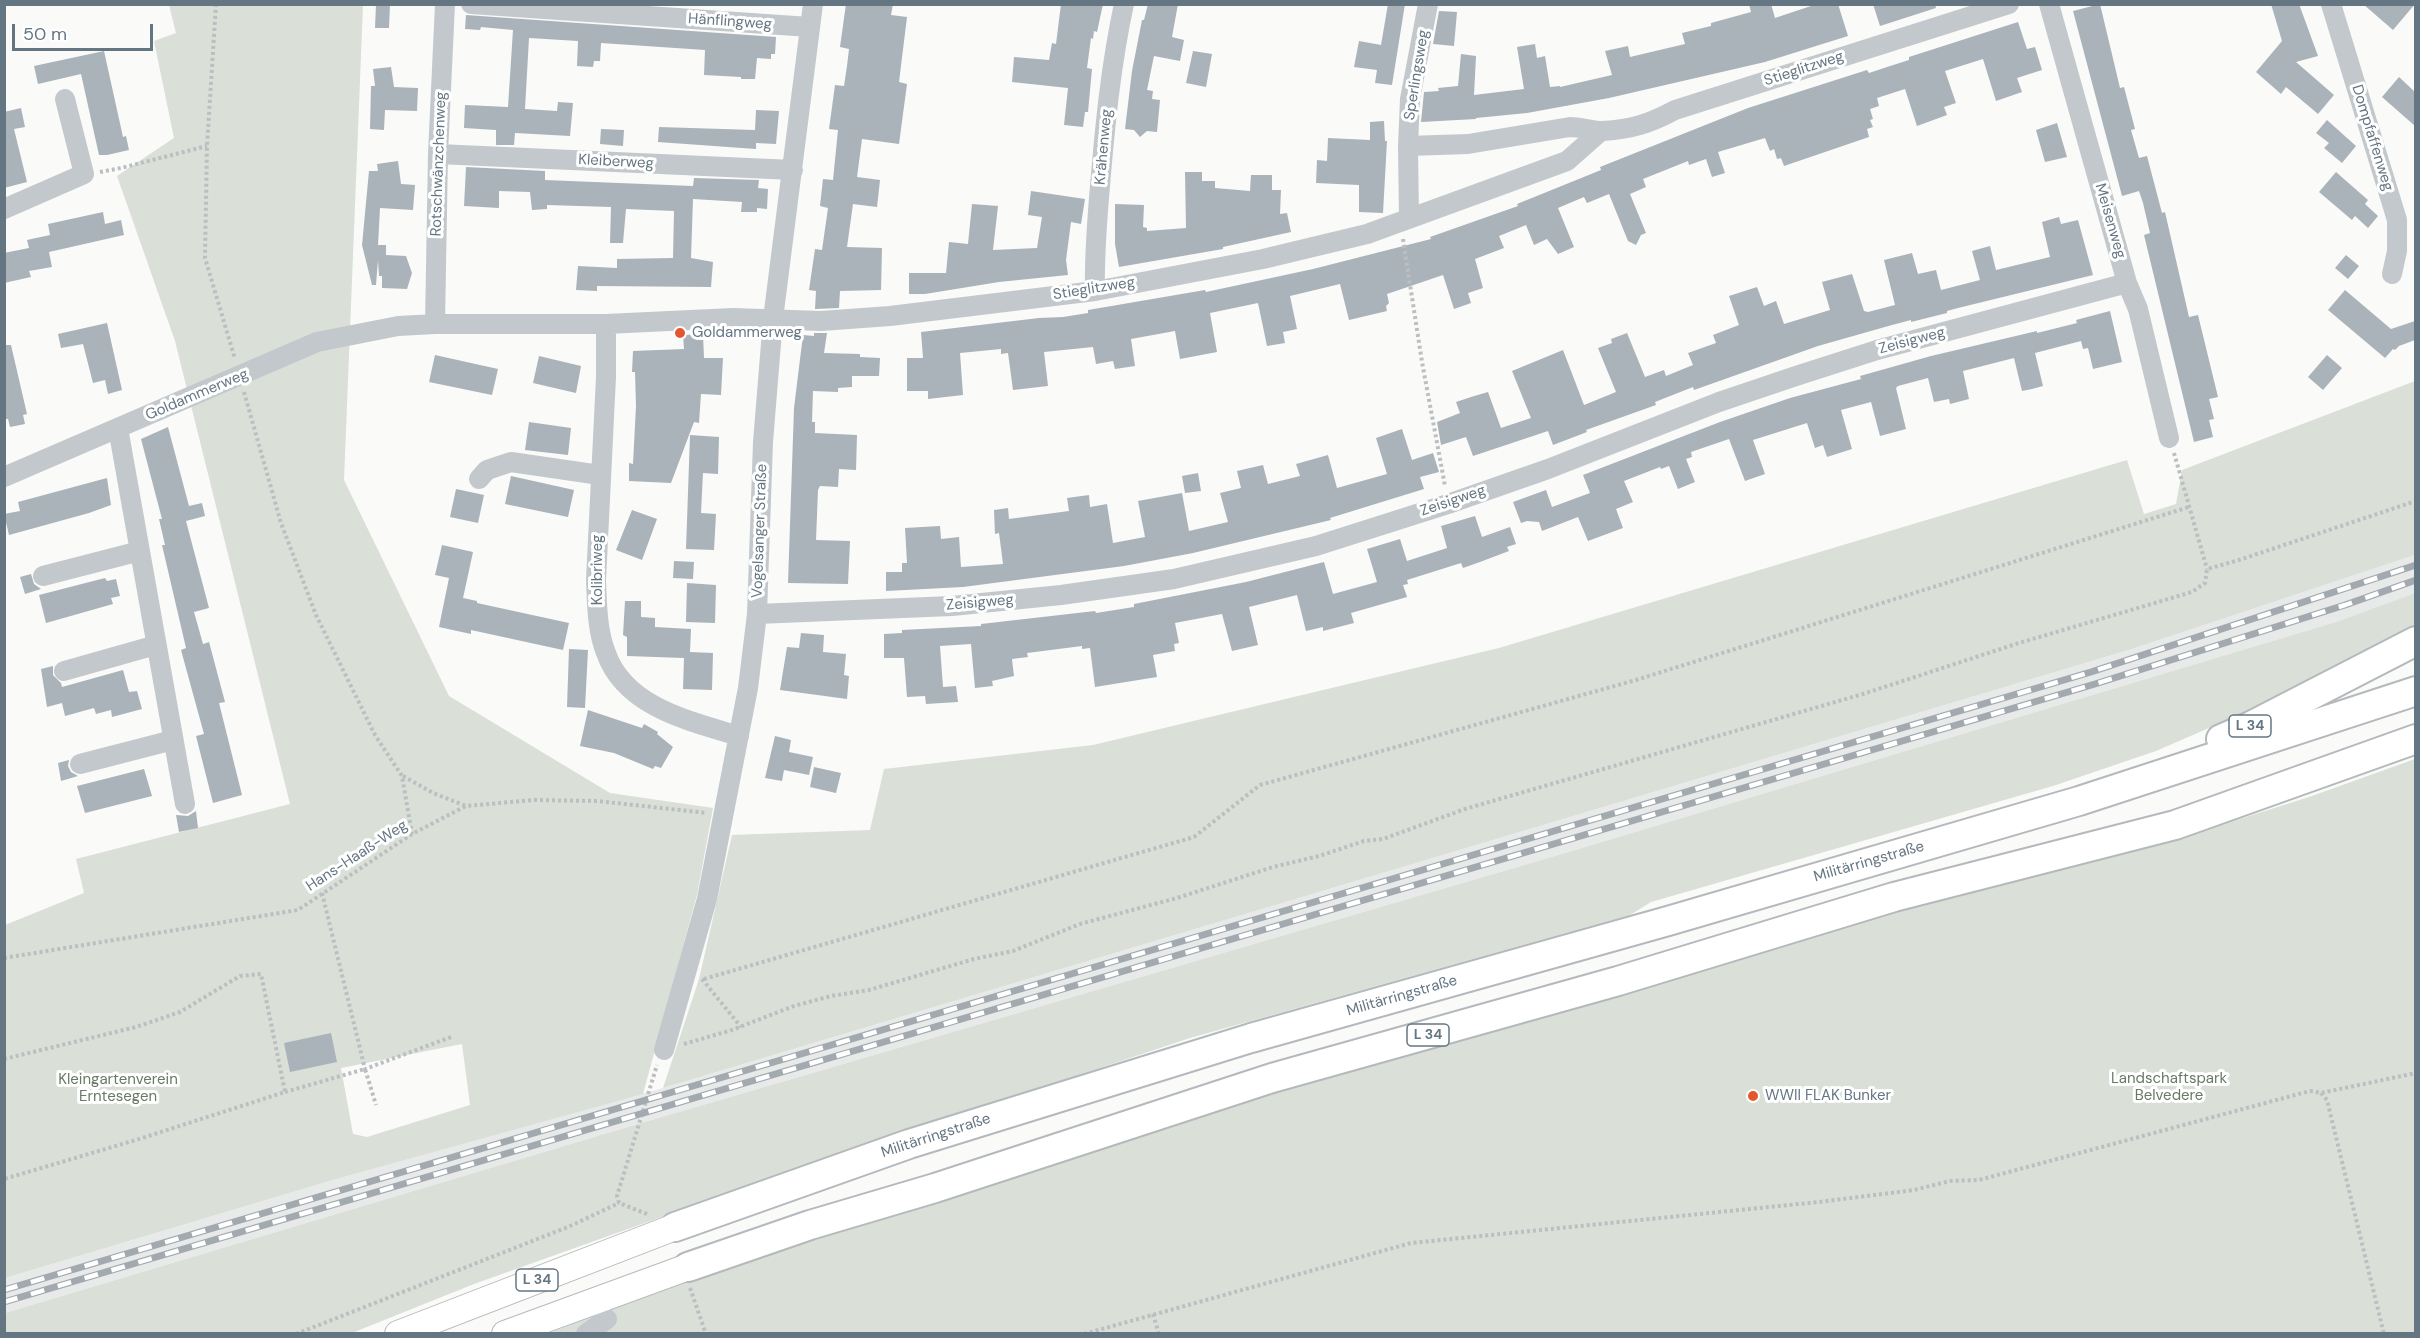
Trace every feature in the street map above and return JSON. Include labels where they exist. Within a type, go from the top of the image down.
[{"type":"highway","name":"L 34","points":[[2079,801],[2251,726],[2415,641]]},
{"type":"highway","name":"Militärringstraße","points":[[675,1227],[909,1144],[1251,1038],[1657,924],[2079,801],[2415,691]]},
{"type":"highway","name":"L 34","points":[[689,1277],[810,1225],[935,1188],[1272,1078],[1618,981],[1894,897],[2175,825],[2415,739]]},
{"type":"main road","name":"Militärringstraße","points":[[398,1334],[675,1227]]},
{"type":"main road","name":"L 34","points":[[505,1334],[689,1277]]},
{"type":"street","name":"Rotschwänzchenweg","points":[[435,324],[438,154],[445,4]]},
{"type":"street","name":"Hänflingweg","points":[[471,4],[810,27]]},
{"type":"street","name":"Vogelsanger Straße","points":[[664,1050],[707,898],[748,688],[757,614],[763,442],[773,320],[813,4]]},
{"type":"street","name":"Krähenweg","points":[[1095,291],[1094,264],[1103,148],[1110,79],[1124,4]]},
{"type":"street","name":"Sperlingsweg","points":[[1405,221],[1410,99],[1428,4]]},
{"type":"street","name":"Stieglitzweg","points":[[1408,146],[1468,144],[1570,127],[1601,131],[1631,129],[1648,124],[1675,110],[2009,4]]},
{"type":"street","name":"Meisenweg","points":[[2049,4],[2127,282],[2138,309],[2169,438]]},
{"type":"street","name":"Dompfaffenweg","points":[[2331,4],[2397,220],[2397,251],[2392,274]]},
{"type":"street","points":[[4,209],[84,174],[65,99]]},
{"type":"street","name":"Stieglitzweg","points":[[773,320],[821,321],[890,316],[1095,291],[1263,259],[1367,234],[1567,161],[1601,131]]},
{"type":"street","name":"Kleiberweg","points":[[438,154],[793,170]]},
{"type":"street","name":"Zeisigweg","points":[[757,614],[952,606],[1061,595],[1174,579],[1316,546],[1548,469],[1719,402],[1796,375],[1877,350],[2127,282]]},
{"type":"street","name":"Goldammerweg","points":[[4,477],[317,342],[398,326],[435,324],[606,324],[733,318],[773,320]]},
{"type":"street","name":"Kolibriweg","points":[[606,324],[596,580],[598,613],[605,652],[617,677],[633,693],[653,705],[692,721],[739,736]]},
{"type":"street","points":[[118,428],[185,804]]},
{"type":"street","points":[[479,479],[487,470],[511,462],[600,476]]},
{"type":"street","points":[[43,576],[140,551]]},
{"type":"street","points":[[63,671],[156,645]]},
{"type":"street","points":[[80,764],[173,741]]},
{"type":"street","points":[[586,1334],[607,1319]]},
{"type":"path","points":[[216,4],[207,146],[205,258],[281,523],[316,615],[375,735],[402,776],[412,834]]},
{"type":"path","points":[[84,174],[122,168],[207,146]]},
{"type":"path","points":[[1405,221],[1422,362],[1448,504]]},
{"type":"path","points":[[617,1196],[644,1101],[664,1050],[741,1027],[794,1006],[831,996],[869,990],[975,959],[1013,951],[1080,924],[1177,898],[1364,841],[1383,840],[1466,809],[1863,694],[2019,643],[2192,592],[2205,583],[2207,569],[2169,438]]},
{"type":"path","points":[[2207,569],[2415,501]]},
{"type":"path","points":[[685,975],[704,980],[1194,837],[1260,785],[1636,680],[2189,507]]},
{"type":"path","points":[[402,776],[433,793],[466,806]]},
{"type":"path","name":"Hans-Haaß-Weg","points":[[4,958],[298,910],[412,834],[466,806],[533,800],[597,801],[723,815]]},
{"type":"path","points":[[322,893],[376,1105]]},
{"type":"path","points":[[4,1059],[136,1027],[180,1012],[240,976],[261,974],[285,1092]]},
{"type":"path","points":[[704,980],[741,1027]]},
{"type":"path","points":[[4,1179],[365,1068],[451,1037]]},
{"type":"path","points":[[1084,1334],[1411,1243],[1819,1202],[1914,1190],[1950,1181],[1979,1180],[2310,1091],[2321,1093],[2415,1073]]},
{"type":"path","points":[[2321,1093],[2327,1100],[2384,1334]]},
{"type":"path","points":[[296,1334],[568,1227],[619,1203]]},
{"type":"path","points":[[689,1277],[706,1334]]},
{"type":"path","points":[[1153,1314],[1159,1334]]},
{"type":"shaded area","points":[[2415,555],[2415,593],[2336,622],[1555,856],[631,1126],[5,1313],[5,1278],[333,1180],[663,1088],[2132,649]]},
{"type":"green space","name":"Kleingartenverein Erntesegen","points":[[169,5],[363,5],[344,480],[449,696],[610,793],[713,808],[697,895],[643,1094],[333,1180],[5,1278],[5,925],[84,893],[76,859],[290,804],[175,341],[117,176],[174,138],[154,41],[176,33]],"holes":[[[462,1044],[470,1105],[367,1137],[353,1134],[341,1068]]]},
{"type":"green space","points":[[2415,381],[2415,555],[2132,649],[663,1088],[699,979],[732,835],[870,830],[884,769],[1093,745],[1499,648],[2127,460],[2144,514],[2176,504],[2182,470]]},
{"type":"green space","points":[[2415,593],[2415,627],[2294,691],[2156,751],[2053,786],[1651,902],[1630,915],[1190,1038],[782,1174],[474,1284],[352,1333],[5,1334],[5,1313],[631,1126],[1555,856],[2336,622]]},
{"type":"green space","name":"Landschaftspark Belvedere","points":[[2415,759],[2415,1333],[547,1334],[697,1276],[1088,1142],[2142,840],[2205,830],[2309,797]]},
{"type":"building","points":[[376,4],[390,4],[389,28],[375,28]]},
{"type":"building","points":[[846,4],[893,4],[891,15],[907,17],[899,82],[907,84],[899,144],[862,139],[857,177],[880,180],[877,207],[853,204],[847,247],[882,248],[881,290],[840,291],[839,308],[815,309],[816,291],[809,290],[815,249],[822,250],[828,208],[820,206],[823,179],[833,180],[838,130],[829,129],[835,85],[844,86],[847,66],[849,49],[840,47]]},
{"type":"building","points":[[1061,4],[1103,4],[1097,32],[1094,31],[1093,39],[1091,38],[1087,68],[1092,69],[1088,112],[1085,112],[1083,127],[1064,125],[1068,88],[1012,82],[1014,57],[1049,60],[1052,43],[1056,44]]},
{"type":"building","points":[[1148,4],[1178,4],[1172,37],[1184,40],[1180,61],[1154,56],[1147,90],[1153,91],[1152,99],[1160,100],[1157,132],[1147,131],[1140,137],[1134,130],[1125,129],[1132,71],[1142,20],[1144,20]]},
{"type":"building","points":[[1388,4],[1405,4],[1392,85],[1375,83],[1377,70],[1354,67],[1359,41],[1381,45]]},
{"type":"building","points":[[1749,4],[1771,4],[1775,18],[1817,4],[1838,4],[1848,36],[1765,62],[1609,98],[1527,113],[1421,122],[1424,92],[1458,86],[1461,54],[1476,56],[1474,95],[1524,89],[1517,47],[1535,44],[1537,58],[1545,56],[1550,87],[1560,87],[1612,75],[1605,51],[1628,46],[1630,57],[1685,44],[1682,33],[1751,12]]},
{"type":"building","points":[[1873,4],[1935,4],[1936,8],[1880,26]]},
{"type":"building","points":[[2100,4],[2120,88],[2124,87],[2135,129],[2131,130],[2139,158],[2147,156],[2162,213],[2165,212],[2189,317],[2198,315],[2218,397],[2209,399],[2214,419],[2209,420],[2213,437],[2194,442],[2144,235],[2150,233],[2143,203],[2139,191],[2122,196],[2073,11]]},
{"type":"building","points":[[2271,4],[2299,4],[2318,56],[2296,62],[2334,95],[2318,114],[2286,87],[2281,94],[2256,72],[2282,41]]},
{"type":"building","points":[[2363,4],[2415,4],[2393,30]]},
{"type":"building","points":[[1439,11],[1457,12],[1454,46],[1433,44]]},
{"type":"building","points":[[466,15],[776,37],[775,54],[771,54],[771,59],[757,58],[755,79],[741,79],[741,77],[704,75],[705,50],[601,43],[600,61],[594,61],[593,67],[577,66],[578,41],[529,38],[525,109],[557,111],[558,102],[573,103],[570,136],[515,133],[514,145],[496,145],[496,130],[464,128],[465,105],[508,107],[513,30],[481,27],[480,30],[465,29]]},
{"type":"building","points":[[2018,22],[2027,49],[2035,47],[2042,70],[2017,78],[2022,92],[1996,101],[1983,59],[1945,71],[1956,103],[1944,107],[1947,115],[1917,126],[1905,89],[1877,98],[1879,106],[1870,109],[1873,119],[1870,120],[1873,127],[1867,129],[1869,137],[1784,166],[1781,158],[1777,159],[1774,149],[1770,151],[1765,138],[1718,152],[1725,173],[1712,177],[1706,159],[1689,165],[1688,161],[1643,179],[1646,187],[1630,194],[1646,233],[1641,235],[1636,245],[1628,241],[1609,194],[1587,203],[1584,197],[1558,208],[1574,247],[1558,254],[1547,239],[1534,245],[1526,225],[1499,236],[1504,248],[1475,259],[1483,288],[1468,293],[1471,303],[1454,309],[1443,275],[1387,294],[1389,303],[1386,306],[1387,311],[1349,320],[1340,284],[1290,296],[1297,329],[1283,332],[1285,343],[1267,346],[1258,303],[1210,313],[1217,352],[1180,359],[1175,331],[1131,339],[1135,366],[1115,369],[1113,361],[1096,364],[1093,347],[1044,352],[1048,386],[1013,390],[1008,353],[1001,354],[1001,349],[960,353],[963,395],[928,399],[928,391],[907,391],[907,358],[923,358],[921,332],[1063,317],[1088,313],[1088,310],[1205,290],[1206,292],[1313,269],[1431,239],[1430,237],[1518,206],[1517,204],[1601,170],[1600,167],[1748,108],[1867,70],[1869,73],[1909,60],[1909,57]]},
{"type":"building","points":[[104,51],[123,137],[126,136],[129,150],[99,155],[81,74],[38,84],[34,66]]},
{"type":"building","points":[[1193,51],[1212,54],[1206,87],[1186,83]]},
{"type":"building","points":[[391,67],[394,87],[418,88],[417,111],[385,110],[384,130],[370,129],[371,86],[375,86],[373,69]]},
{"type":"building","points":[[2399,77],[2415,92],[2415,126],[2382,97]]},
{"type":"building","points":[[21,108],[25,127],[14,129],[27,182],[4,188],[4,112]]},
{"type":"building","points":[[756,110],[779,111],[776,144],[756,143],[756,149],[658,142],[659,127],[755,130]]},
{"type":"building","points":[[2327,120],[2356,146],[2342,163],[2324,148],[2329,143],[2316,133]]},
{"type":"building","points":[[1384,121],[1385,141],[1387,141],[1383,213],[1359,212],[1359,185],[1316,183],[1317,160],[1327,161],[1328,138],[1370,140],[1370,122]]},
{"type":"building","points":[[2057,123],[2067,157],[2045,162],[2036,130]]},
{"type":"building","points":[[601,129],[624,130],[623,146],[600,144]]},
{"type":"building","points":[[398,161],[401,184],[415,185],[413,210],[380,208],[378,245],[386,245],[386,255],[406,256],[412,273],[407,289],[382,288],[378,260],[376,285],[372,285],[362,245],[369,171],[378,171],[377,164]]},
{"type":"building","points":[[466,167],[545,171],[545,180],[693,186],[694,178],[759,180],[758,188],[768,189],[767,209],[757,208],[757,212],[741,212],[742,202],[693,199],[691,258],[713,262],[711,287],[597,286],[597,291],[576,290],[578,266],[617,268],[617,259],[673,258],[674,211],[626,209],[623,243],[610,243],[611,207],[547,205],[547,209],[532,210],[530,192],[499,191],[499,208],[464,206]]},
{"type":"building","points":[[1185,172],[1202,172],[1202,181],[1215,181],[1215,188],[1250,191],[1251,175],[1272,175],[1272,190],[1281,190],[1280,214],[1287,213],[1291,232],[1223,247],[1223,249],[1119,267],[1115,244],[1115,204],[1144,205],[1143,227],[1147,228],[1147,231],[1186,228]]},
{"type":"building","points":[[2336,172],[2368,200],[2365,204],[2378,216],[2368,228],[2355,216],[2352,220],[2319,192]]},
{"type":"building","points":[[1031,191],[1085,199],[1081,224],[1071,222],[1066,260],[1068,275],[999,282],[925,294],[909,294],[909,273],[946,273],[949,242],[968,244],[972,204],[998,206],[993,250],[1037,248],[1042,217],[1028,215]]},
{"type":"building","points":[[103,212],[105,224],[121,220],[124,235],[49,252],[52,267],[29,271],[31,277],[4,283],[4,253],[29,248],[27,240],[50,235],[48,224]]},
{"type":"building","points":[[2059,217],[2061,224],[2078,220],[2093,275],[1958,308],[1911,322],[1911,320],[1818,346],[1694,390],[1693,387],[1655,402],[1656,405],[1586,430],[1587,432],[1553,445],[1548,431],[1473,456],[1466,437],[1441,445],[1437,422],[1460,413],[1456,402],[1471,397],[1488,392],[1501,428],[1531,418],[1512,371],[1563,350],[1584,405],[1616,392],[1598,348],[1612,343],[1611,339],[1627,333],[1645,377],[1664,370],[1666,376],[1693,365],[1688,353],[1716,343],[1713,335],[1739,325],[1729,296],[1757,287],[1764,306],[1776,301],[1784,324],[1830,310],[1822,282],[1852,274],[1864,311],[1868,312],[1895,305],[1884,260],[1912,253],[1918,274],[1936,270],[1941,290],[1980,280],[1972,251],[1990,246],[1996,270],[2050,257],[2042,222]]},
{"type":"building","points":[[2346,255],[2359,266],[2348,279],[2335,268]]},
{"type":"building","points":[[2345,290],[2391,329],[2415,321],[2415,340],[2393,349],[2385,358],[2328,310]]},
{"type":"building","points":[[2110,311],[2122,362],[2093,369],[2088,348],[2083,349],[2081,341],[2035,353],[2043,386],[2032,389],[2022,391],[2014,358],[1963,371],[1969,399],[1950,404],[1949,399],[1934,402],[1928,378],[1898,386],[1896,388],[1906,429],[1880,436],[1871,402],[1841,410],[1852,449],[1827,457],[1823,445],[1815,448],[1807,423],[1753,440],[1765,474],[1745,481],[1729,439],[1691,452],[1692,457],[1686,459],[1695,482],[1678,489],[1669,466],[1661,469],[1660,467],[1624,481],[1633,502],[1616,509],[1623,528],[1588,541],[1578,517],[1542,531],[1539,522],[1521,523],[1513,502],[1546,490],[1552,507],[1590,493],[1583,475],[1720,422],[1790,398],[1861,379],[1860,376],[1931,356],[2077,323],[2076,320]]},
{"type":"building","points":[[107,323],[122,390],[108,394],[105,380],[93,383],[83,344],[61,348],[58,334]]},
{"type":"building","points":[[814,333],[827,333],[824,353],[860,354],[860,357],[880,358],[879,376],[852,376],[852,387],[838,388],[838,392],[813,391],[812,422],[815,422],[815,433],[857,435],[856,470],[839,469],[838,487],[820,486],[818,490],[816,540],[850,541],[848,584],[788,583],[794,408],[803,335],[814,336]]},
{"type":"building","points":[[703,334],[704,358],[723,358],[721,395],[701,394],[699,423],[694,422],[671,483],[629,481],[629,463],[633,464],[636,406],[635,372],[632,372],[633,351],[684,349],[683,335]]},
{"type":"building","points":[[4,345],[11,345],[27,414],[23,415],[25,424],[10,427],[8,419],[4,419]]},
{"type":"building","points":[[435,355],[498,369],[492,395],[429,382]]},
{"type":"building","points":[[2327,355],[2342,368],[2323,390],[2308,377]]},
{"type":"building","points":[[539,356],[581,366],[576,393],[533,383]]},
{"type":"building","points":[[529,422],[571,428],[568,455],[525,450]]},
{"type":"building","points":[[168,427],[189,506],[202,503],[205,516],[186,521],[209,608],[194,612],[203,644],[209,642],[225,702],[219,703],[242,795],[213,803],[196,736],[204,734],[181,650],[186,648],[162,545],[165,545],[159,519],[162,519],[141,439]]},
{"type":"building","points":[[1402,429],[1412,460],[1433,453],[1439,472],[1420,477],[1424,489],[1330,518],[1331,520],[1193,553],[1124,566],[963,587],[886,591],[886,572],[902,572],[902,563],[907,563],[905,528],[940,526],[941,539],[959,537],[961,567],[1003,564],[999,533],[995,534],[994,510],[1008,508],[1009,519],[1069,511],[1067,498],[1089,495],[1090,507],[1107,504],[1113,543],[1145,537],[1138,501],[1182,493],[1189,531],[1228,522],[1220,493],[1241,488],[1237,471],[1263,465],[1268,484],[1300,476],[1296,464],[1328,455],[1337,488],[1387,474],[1376,438]]},
{"type":"building","points":[[690,435],[719,437],[718,474],[703,473],[701,513],[716,514],[714,550],[686,549]]},
{"type":"building","points":[[1198,473],[1201,491],[1185,493],[1182,476]]},
{"type":"building","points":[[511,476],[574,490],[568,517],[505,504]]},
{"type":"building","points":[[107,478],[111,505],[9,535],[4,514],[20,511],[18,502]]},
{"type":"building","points":[[456,489],[484,495],[478,523],[450,517]]},
{"type":"building","points":[[632,510],[657,519],[642,560],[616,550]]},
{"type":"building","points":[[1475,516],[1482,537],[1510,527],[1516,544],[1507,547],[1509,551],[1463,568],[1461,563],[1407,580],[1408,584],[1403,585],[1407,597],[1351,613],[1354,623],[1323,631],[1323,627],[1306,631],[1297,595],[1249,607],[1258,645],[1232,651],[1222,614],[1175,623],[1179,643],[1174,644],[1175,651],[1153,655],[1157,677],[1095,687],[1090,648],[1082,649],[1082,646],[1027,653],[1028,657],[1012,659],[1014,676],[992,681],[993,686],[975,688],[971,644],[940,646],[943,687],[956,686],[958,702],[926,704],[925,696],[907,697],[904,658],[884,658],[884,634],[902,633],[902,630],[981,626],[981,624],[1134,607],[1134,604],[1246,582],[1324,562],[1333,594],[1377,582],[1367,549],[1400,539],[1407,561],[1447,548],[1441,526]]},
{"type":"building","points":[[442,545],[473,552],[463,598],[569,623],[563,650],[471,630],[471,634],[439,627],[449,578],[435,575]]},
{"type":"building","points":[[674,561],[694,562],[693,579],[673,578]]},
{"type":"building","points":[[31,574],[34,584],[41,589],[25,594],[20,577]]},
{"type":"building","points":[[105,578],[107,581],[116,579],[120,596],[111,598],[113,604],[46,623],[39,595]]},
{"type":"building","points":[[687,583],[716,585],[715,623],[686,622]]},
{"type":"building","points":[[625,601],[641,601],[641,617],[655,618],[655,627],[691,629],[690,652],[713,653],[712,690],[683,689],[684,658],[627,656],[627,637],[623,635]]},
{"type":"building","points":[[801,633],[824,635],[823,652],[846,654],[844,675],[849,676],[847,699],[780,690],[787,647],[799,648]]},
{"type":"building","points":[[569,649],[588,650],[585,708],[567,707]]},
{"type":"building","points":[[53,666],[53,675],[62,687],[123,670],[129,692],[137,691],[142,709],[112,717],[111,710],[96,714],[94,708],[65,716],[62,703],[47,707],[41,669]]},
{"type":"building","points":[[588,710],[642,728],[644,724],[658,732],[657,734],[673,747],[661,768],[655,766],[653,769],[614,753],[580,746]]},
{"type":"building","points":[[775,736],[791,740],[789,752],[813,757],[809,775],[784,770],[782,781],[765,778]]},
{"type":"building","points":[[69,760],[68,766],[71,772],[78,776],[61,781],[58,763]]},
{"type":"building","points":[[814,767],[841,773],[836,793],[810,787]]},
{"type":"building","points":[[144,769],[152,796],[85,813],[77,786]]},
{"type":"building","points":[[196,811],[198,828],[179,832],[176,815],[188,816]]},
{"type":"building","points":[[331,1033],[337,1062],[290,1072],[284,1043]]},
{"type":"railway","points":[[4,1290],[2091,672],[2416,565]]},
{"type":"railway","points":[[4,1302],[2095,684],[2345,605],[2416,580]]},
{"type":"place","name":"Goldammerweg","points":[[680,333]]},
{"type":"place","name":"WWII FLAK Bunker","points":[[1753,1096]]}]
